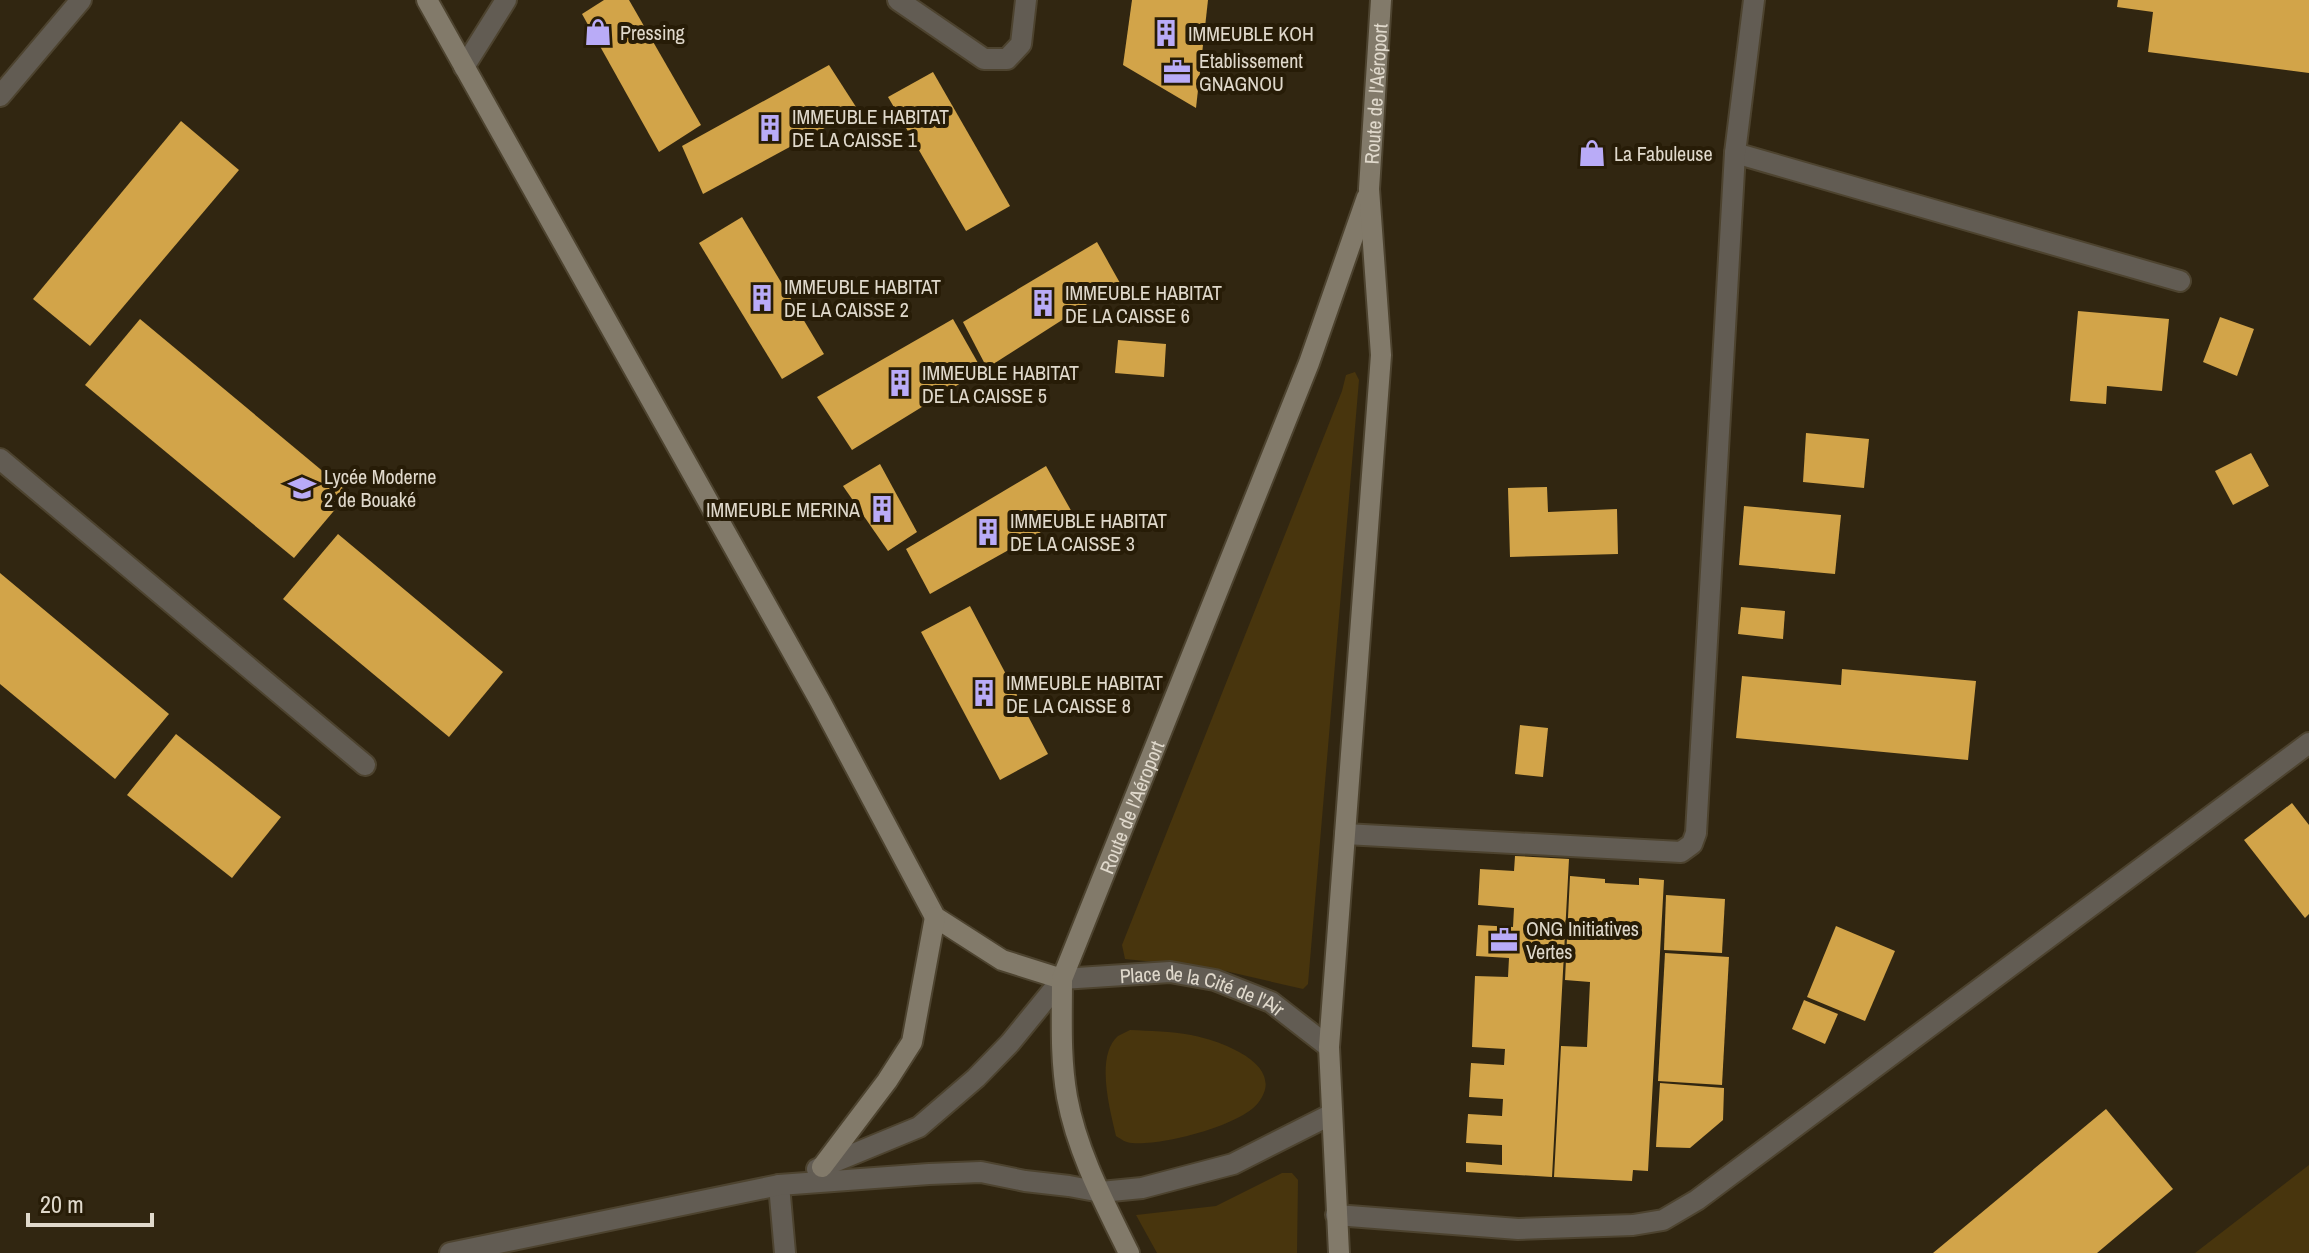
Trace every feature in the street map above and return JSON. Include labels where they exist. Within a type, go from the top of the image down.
[{"type":"main road","points":[[427,0],[820,701],[935,917],[1002,960],[1062,979]]},
{"type":"main road","name":"Route de l'Aéroport","points":[[1339,1253],[1329,1047],[1381,355],[1369,189],[1381,0]]},
{"type":"main road","name":"Route de l'Aéroport","points":[[1129,1253],[1081,1148],[1067,1098],[1062,979],[1309,363],[1369,189]]},
{"type":"main road","points":[[822,1167],[887,1081],[912,1042],[935,917]]},
{"type":"street","points":[[0,96],[81,0]]},
{"type":"street","points":[[464,67],[506,0]]},
{"type":"street","points":[[898,0],[984,59],[1007,59],[1021,44],[1026,0]]},
{"type":"street","points":[[1345,834],[1681,852],[1692,844],[1697,818],[1735,153],[1754,0]]},
{"type":"street","points":[[1735,153],[2180,281]]},
{"type":"street","points":[[0,459],[365,765]]},
{"type":"street","points":[[1336,1215],[1518,1229],[1633,1225],[1663,1220],[1697,1200],[2309,743]]},
{"type":"street","name":"Place de la Cité de l'Air","points":[[1062,979],[1170,972],[1215,980],[1271,1002],[1329,1047]]},
{"type":"street","points":[[779,1185],[919,1127],[976,1078],[1062,979]]},
{"type":"street","points":[[450,1253],[779,1185],[981,1172],[1101,1192],[1142,1188],[1233,1164],[1332,1114]]},
{"type":"street","points":[[779,1185],[785,1253]]},
{"type":"shaded area","points":[[1355,372],[1359,380],[1308,984],[1303,989],[1212,968],[1125,959],[1122,945],[1346,375]]},
{"type":"shaded area","points":[[1130,1030],[1191,1035],[1232,1048],[1258,1066],[1264,1077],[1265,1089],[1258,1103],[1235,1119],[1199,1133],[1145,1143],[1126,1142],[1116,1136],[1106,1070],[1111,1045],[1118,1036]]},
{"type":"shaded area","points":[[2309,1165],[2309,1253],[2195,1253]]},
{"type":"shaded area","points":[[1282,1173],[1292,1173],[1298,1180],[1297,1253],[1157,1253],[1136,1215],[1216,1206]]},
{"type":"building","points":[[604,0],[629,0],[701,125],[659,152],[582,14]]},
{"type":"building","name":"IMMEUBLE KOH","points":[[1132,0],[1208,0],[1196,108],[1123,65]]},
{"type":"building","points":[[2118,0],[2309,0],[2309,73],[2148,52],[2153,12],[2117,7]]},
{"type":"building","name":"IMMEUBLE HABITAT DE LA CAISSE 1","points":[[829,65],[858,110],[703,194],[682,146]]},
{"type":"building","points":[[933,72],[1010,206],[966,231],[888,97]]},
{"type":"building","points":[[181,121],[239,170],[90,346],[33,299]]},
{"type":"building","name":"IMMEUBLE HABITAT DE LA CAISSE 2","points":[[742,217],[824,354],[782,379],[699,243]]},
{"type":"building","name":"IMMEUBLE HABITAT DE LA CAISSE 6","points":[[1097,242],[1120,283],[987,368],[963,322]]},
{"type":"building","points":[[2078,311],[2169,319],[2162,391],[2107,386],[2106,404],[2070,401]]},
{"type":"building","points":[[2220,317],[2254,329],[2237,376],[2203,362]]},
{"type":"building","points":[[140,319],[349,493],[294,558],[85,385]]},
{"type":"building","name":"IMMEUBLE HABITAT DE LA CAISSE 5","points":[[953,319],[982,370],[852,450],[817,397]]},
{"type":"building","points":[[1118,340],[1166,344],[1164,377],[1115,373]]},
{"type":"building","points":[[1806,433],[1869,439],[1864,488],[1803,482]]},
{"type":"building","points":[[2251,453],[2269,486],[2233,505],[2215,471]]},
{"type":"building","name":"IMMEUBLE MERINA","points":[[880,464],[917,532],[888,551],[843,486]]},
{"type":"building","name":"IMMEUBLE HABITAT DE LA CAISSE 3","points":[[1046,466],[1073,514],[930,594],[906,549]]},
{"type":"building","points":[[1547,487],[1548,512],[1617,509],[1618,554],[1510,557],[1508,488]]},
{"type":"building","points":[[1744,506],[1841,515],[1835,574],[1739,565]]},
{"type":"building","points":[[338,534],[503,672],[449,737],[283,599]]},
{"type":"building","points":[[0,573],[169,714],[115,779],[0,684]]},
{"type":"building","name":"IMMEUBLE HABITAT DE LA CAISSE 8","points":[[970,606],[1048,754],[1000,780],[921,632]]},
{"type":"building","points":[[1741,607],[1785,611],[1783,639],[1738,634]]},
{"type":"building","points":[[1842,669],[1976,681],[1968,760],[1736,738],[1742,676],[1841,685]]},
{"type":"building","points":[[1520,725],[1548,728],[1543,777],[1515,774]]},
{"type":"building","points":[[176,734],[281,817],[232,878],[127,795]]},
{"type":"building","points":[[2292,803],[2309,825],[2309,914],[2305,918],[2244,840]]},
{"type":"building","points":[[1515,856],[1569,859],[1552,1177],[1466,1172],[1466,1162],[1502,1165],[1502,1145],[1466,1143],[1468,1114],[1502,1116],[1503,1099],[1469,1097],[1471,1063],[1504,1065],[1505,1049],[1472,1047],[1475,976],[1508,977],[1509,958],[1476,956],[1478,925],[1513,927],[1514,908],[1478,905],[1480,869],[1514,871]]},
{"type":"building","points":[[1570,876],[1605,879],[1605,883],[1639,885],[1639,878],[1664,880],[1648,1171],[1633,1170],[1632,1181],[1554,1177],[1561,1046],[1587,1047],[1590,982],[1565,980]]},
{"type":"building","points":[[1666,895],[1725,899],[1722,953],[1664,950]]},
{"type":"building","points":[[1836,926],[1895,951],[1865,1021],[1807,997]]},
{"type":"building","points":[[1665,953],[1729,957],[1722,1085],[1658,1081]]},
{"type":"building","points":[[1804,1000],[1838,1014],[1825,1044],[1792,1029]]},
{"type":"building","points":[[1660,1083],[1724,1088],[1723,1120],[1690,1148],[1656,1147]]},
{"type":"building","points":[[2106,1109],[2173,1189],[2097,1253],[1933,1253]]},
{"type":"place","name":"Pressing","points":[[598,32]]},
{"type":"place","name":"IMMEUBLE KOH","points":[[1166,33]]},
{"type":"place","name":"Etablissement GNAGNOU","points":[[1177,72]]},
{"type":"place","name":"IMMEUBLE HABITAT DE LA CAISSE 1","points":[[770,128]]},
{"type":"place","name":"La Fabuleuse","points":[[1592,153]]},
{"type":"place","name":"IMMEUBLE HABITAT DE LA CAISSE 2","points":[[762,298]]},
{"type":"place","name":"IMMEUBLE HABITAT DE LA CAISSE 6","points":[[1043,303]]},
{"type":"place","name":"IMMEUBLE HABITAT DE LA CAISSE 5","points":[[900,383]]},
{"type":"place","name":"Lycée Moderne 2 de Bouaké","points":[[302,488]]},
{"type":"place","name":"IMMEUBLE MERINA","points":[[882,509]]},
{"type":"place","name":"IMMEUBLE HABITAT DE LA CAISSE 3","points":[[988,532]]},
{"type":"place","name":"IMMEUBLE HABITAT DE LA CAISSE 8","points":[[984,693]]},
{"type":"place","name":"ONG Initiatives Vertes","points":[[1504,940]]}]
